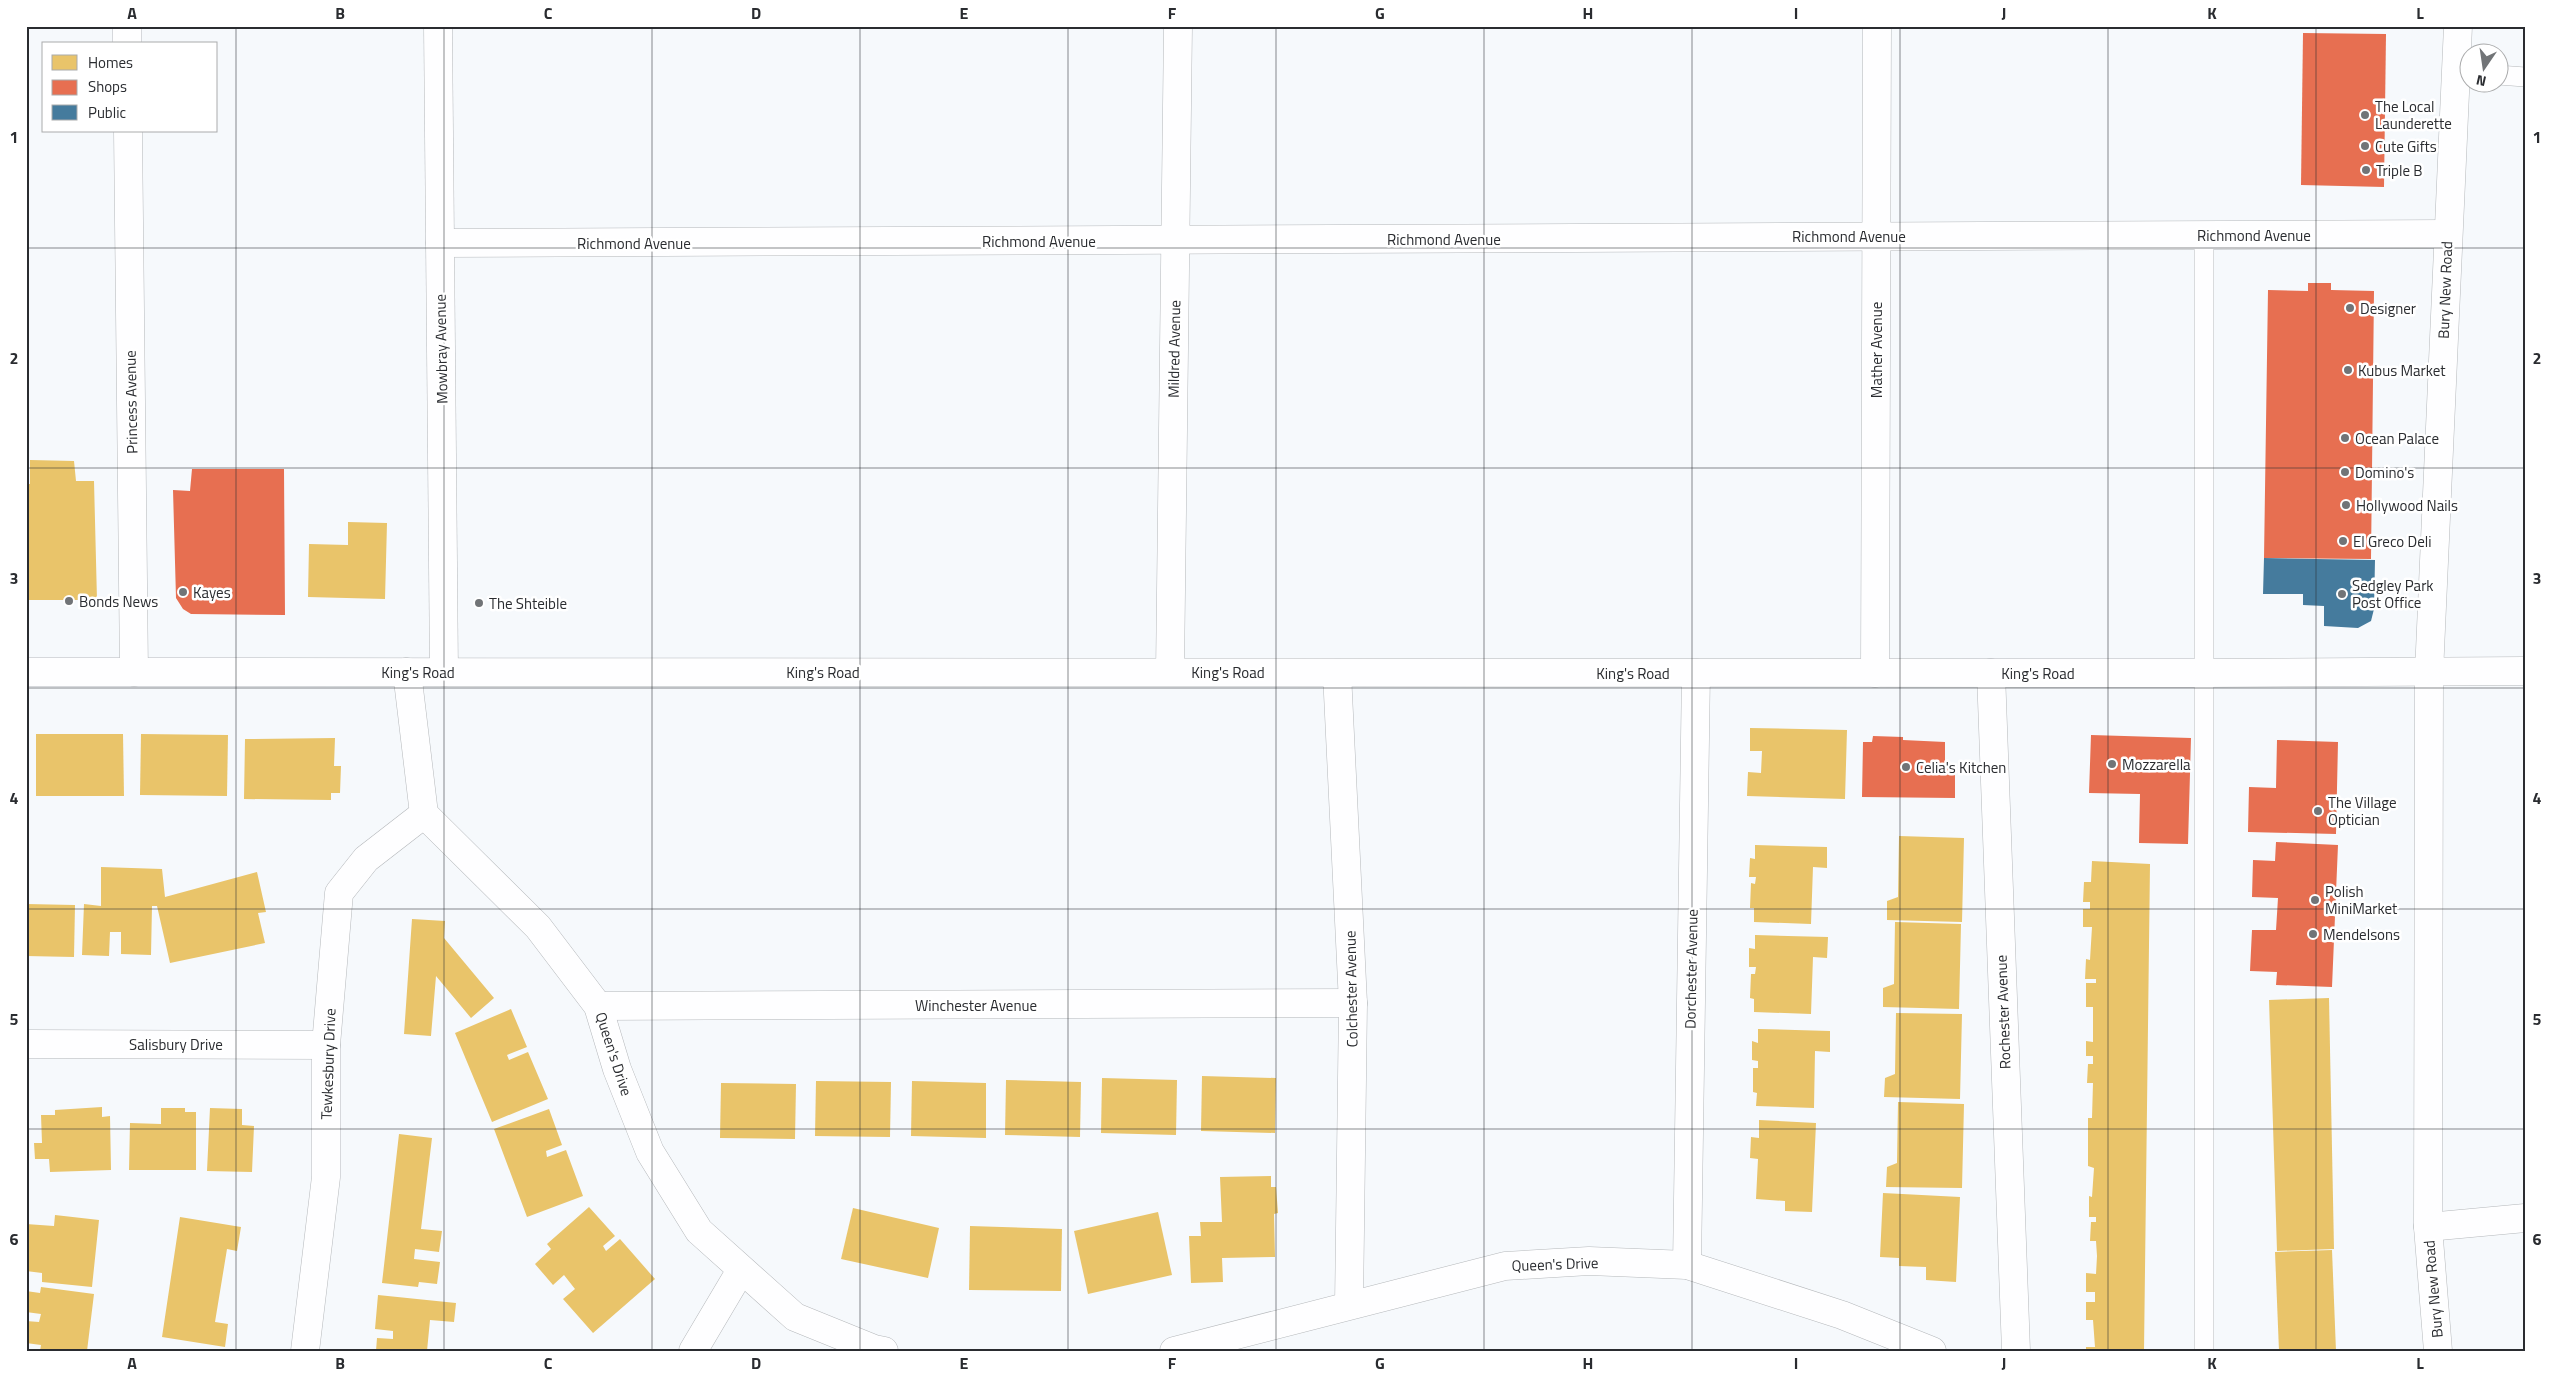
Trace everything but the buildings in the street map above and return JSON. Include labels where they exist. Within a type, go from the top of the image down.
[{"type":"main road","points":[[127,26],[127,42]]},
{"type":"main road","name":"Mowbray Avenue","points":[[438,26],[444,672]]},
{"type":"main road","name":"Mildred Avenue","points":[[1170,672],[1178,26]]},
{"type":"main road","name":"Mather Avenue","points":[[1875,673],[1877,26]]},
{"type":"main road","name":"Bury New Road","points":[[2458,26],[2459,42]]},
{"type":"main road","name":"Bury New Road","points":[[2438,1351],[2428,1227],[2429,673],[2447,234],[2460,92]]},
{"type":"main road","name":"Princess Avenue","points":[[128,132],[134,672]]},
{"type":"main road","name":"Richmond Avenue","points":[[440,244],[2447,234]]},
{"type":"main road","name":"King's Road","points":[[26,672],[2429,673],[2525,671]]},
{"type":"main road","points":[[407,672],[424,814]]},
{"type":"main road","name":"Colchester Avenue","points":[[1337,673],[1354,1003],[1349,1306]]},
{"type":"main road","name":"Dorchester Avenue","points":[[1687,1265],[1696,673]]},
{"type":"main road","name":"Rochester Avenue","points":[[1991,673],[2016,1351]]},
{"type":"main road","name":"Queen's Drive","points":[[424,814],[538,927],[598,1006],[617,1068],[650,1152],[699,1231],[794,1318],[874,1349],[884,1351]]},
{"type":"main road","name":"Tewkesbury Drive","points":[[305,1351],[326,1177],[326,1044],[340,894],[366,859],[424,814]]},
{"type":"main road","name":"Winchester Avenue","points":[[598,1006],[1354,1003]]},
{"type":"main road","name":"Salisbury Drive","points":[[26,1044],[326,1044]]},
{"type":"main road","points":[[2428,1227],[2525,1218]]},
{"type":"main road","name":"Queen's Drive","points":[[1174,1351],[1505,1266],[1589,1261],[1687,1265],[1842,1315],[1932,1351]]},
{"type":"main road","points":[[693,1351],[741,1270]]},
{"type":"lane","points":[[2508,76],[2525,77]]},
{"type":"lane","points":[[2204,235],[2204,1351]]},
{"type":"place","name":"The Local Launderette","points":[[2365,115]]},
{"type":"place","name":"Cute Gifts","points":[[2365,146]]},
{"type":"place","name":"Triple B","points":[[2366,170]]},
{"type":"place","name":"Designer","points":[[2350,308]]},
{"type":"place","name":"Kubus Market","points":[[2348,370]]},
{"type":"place","name":"Ocean Palace","points":[[2345,438]]},
{"type":"place","name":"Domino's","points":[[2345,472]]},
{"type":"place","name":"Hollywood Nails","points":[[2346,505]]},
{"type":"place","name":"El Greco Deli","points":[[2343,541]]},
{"type":"place","name":"Kayes","points":[[183,592]]},
{"type":"place","name":"Sedgley Park Post Office","points":[[2342,594]]},
{"type":"place","name":"Bonds News","points":[[69,601]]},
{"type":"place","name":"The Shteible","points":[[479,603]]},
{"type":"place","name":"Mozzarella","points":[[2112,764]]},
{"type":"place","name":"Celia's Kitchen","points":[[1906,767]]},
{"type":"place","name":"The Village Optician","points":[[2318,811]]},
{"type":"place","name":"Polish MiniMarket","points":[[2315,900]]},
{"type":"place","name":"Mendelsons","points":[[2313,934]]}]
